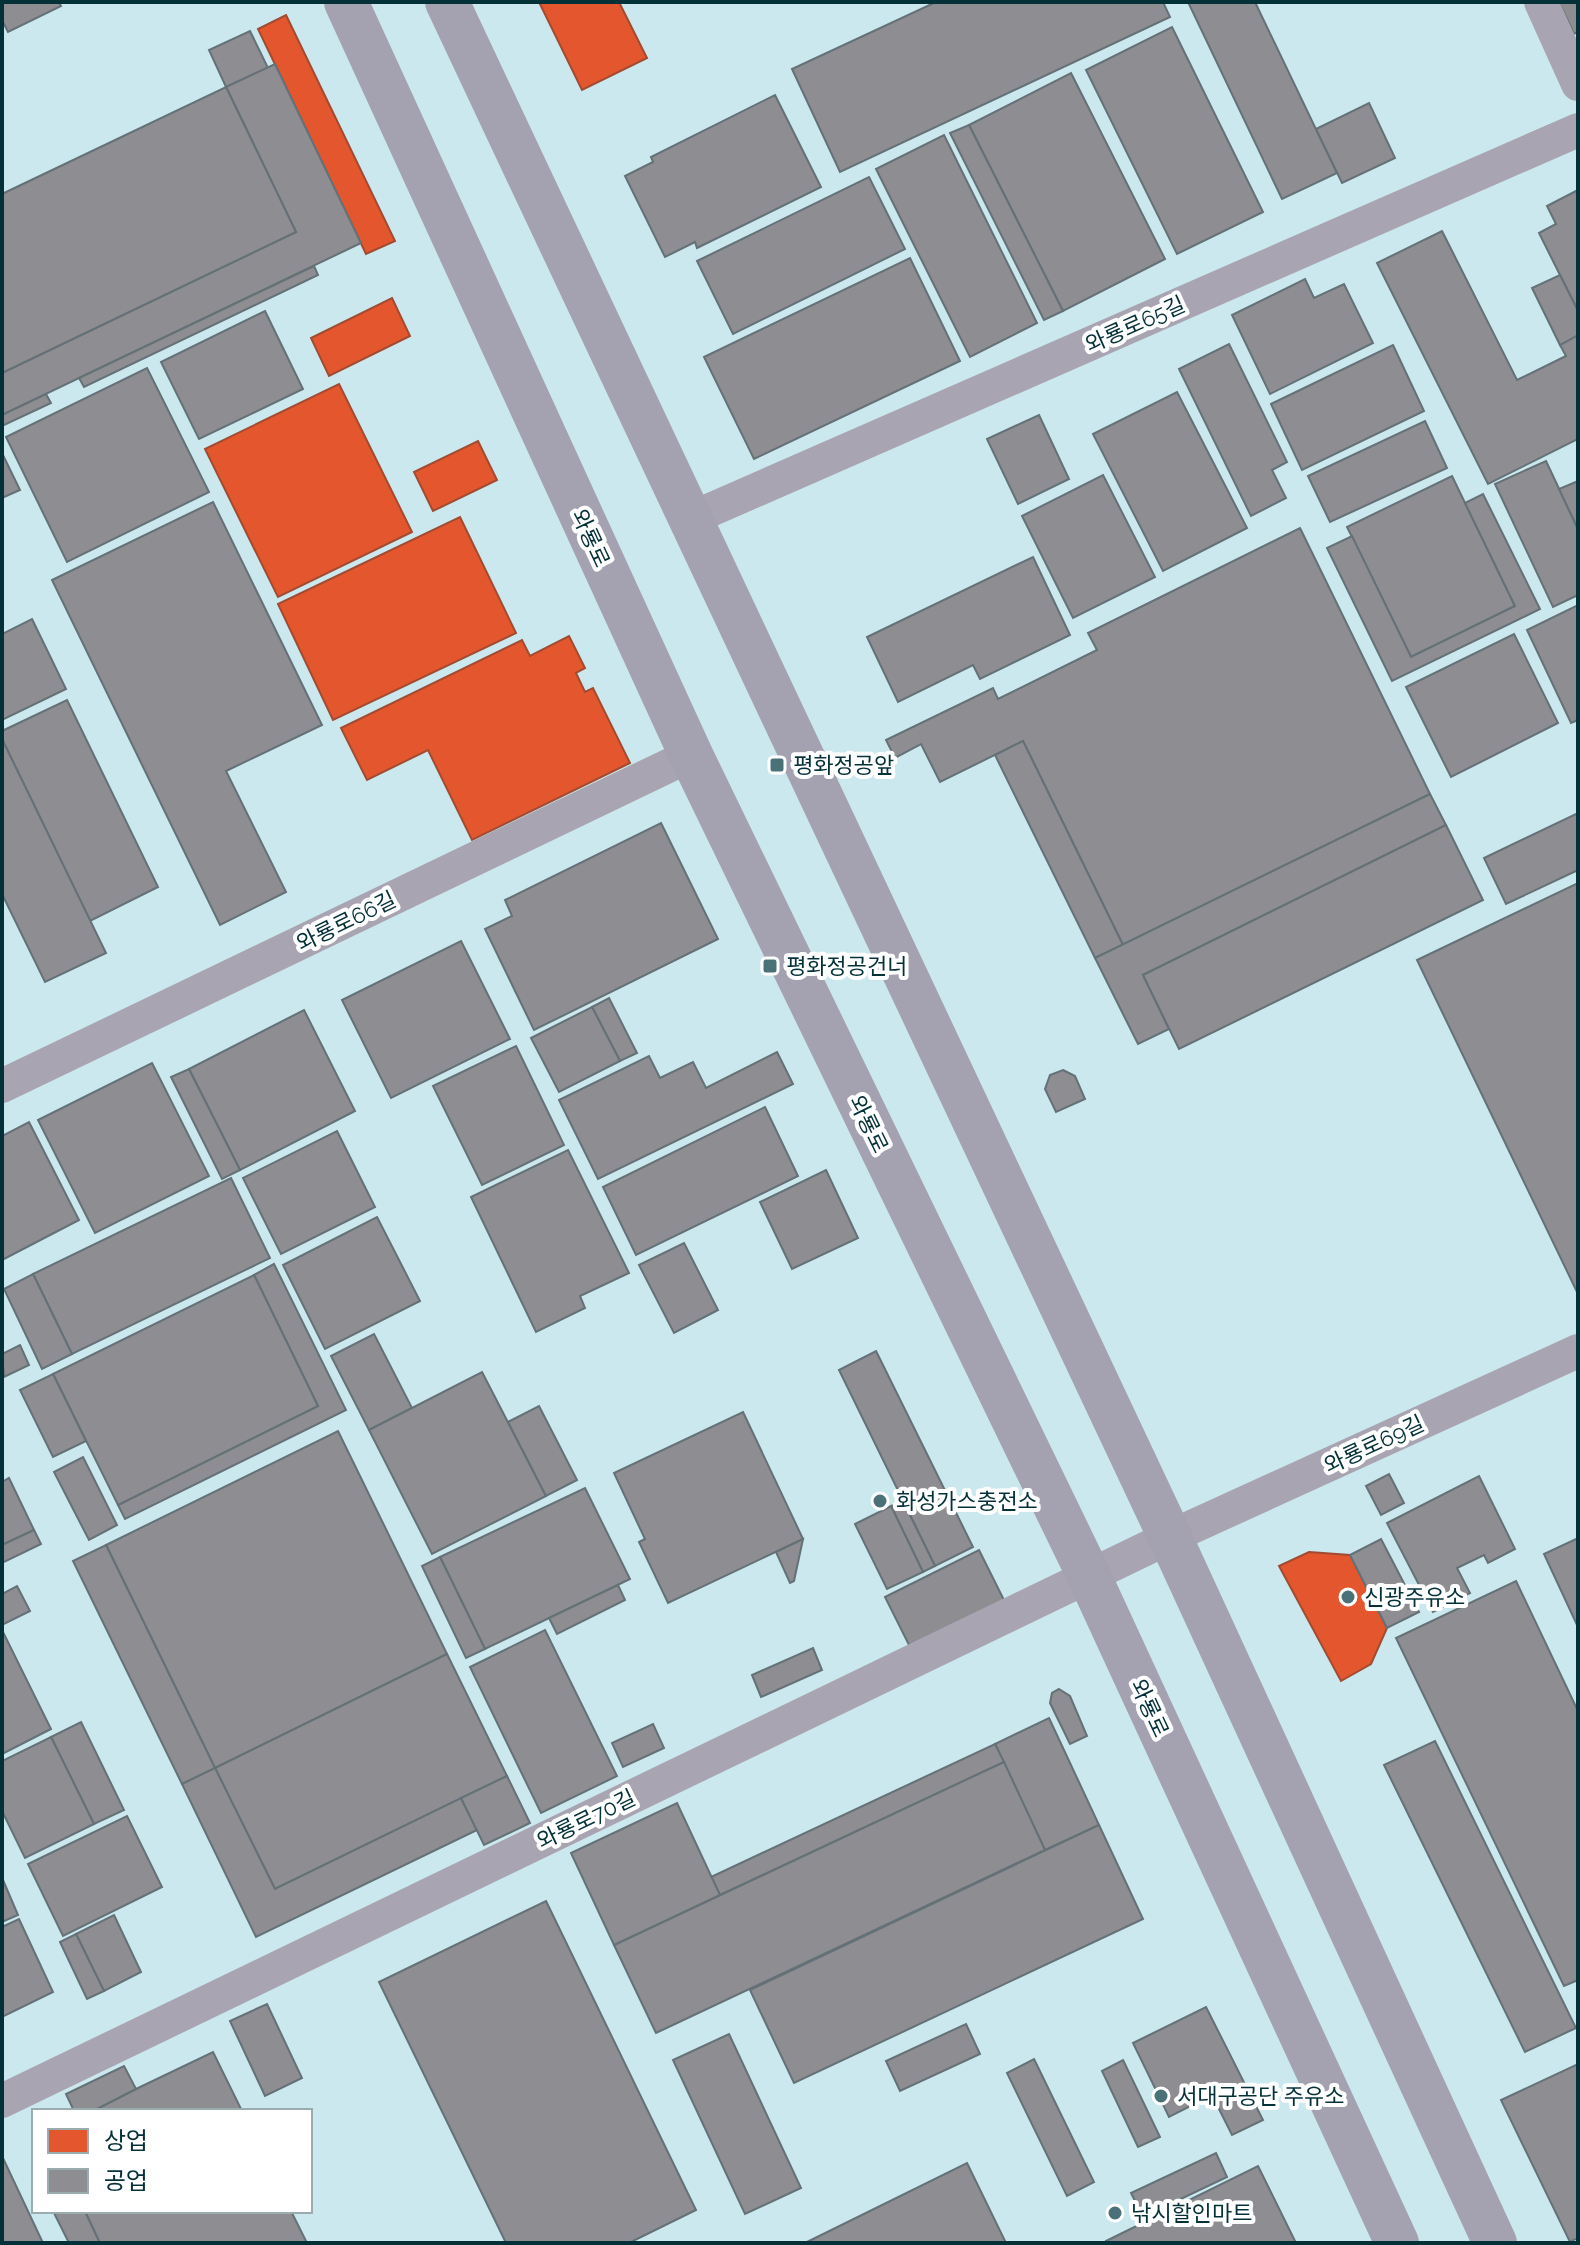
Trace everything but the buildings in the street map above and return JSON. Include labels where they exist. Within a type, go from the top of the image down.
[{"type":"main road","name":"와룡로","points":[[346,2],[691,755],[1089,1576],[1397,2243]]},
{"type":"main road","points":[[447,2],[1170,1537],[1495,2243]]},
{"type":"street","points":[[1541,2],[1578,84]]},
{"type":"street","name":"와룡로65길","points":[[692,518],[1578,130]]},
{"type":"street","name":"와룡로66길","points":[[2,1086],[691,755]]},
{"type":"street","name":"와룡로69길","points":[[1170,1537],[1578,1351]]},
{"type":"street","name":"와룡로70길","points":[[2,2101],[1170,1537]]},
{"type":"place","name":"평화정공앞","points":[[777,765]]},
{"type":"place","name":"평화정공건너","points":[[770,966]]},
{"type":"place","name":"화성가스충전소","points":[[880,1501]]},
{"type":"place","name":"신광주유소","points":[[1348,1597]]},
{"type":"place","name":"서대구공단 주유소","points":[[1161,2096]]},
{"type":"place","name":"낚시할인마트","points":[[1115,2213]]}]
